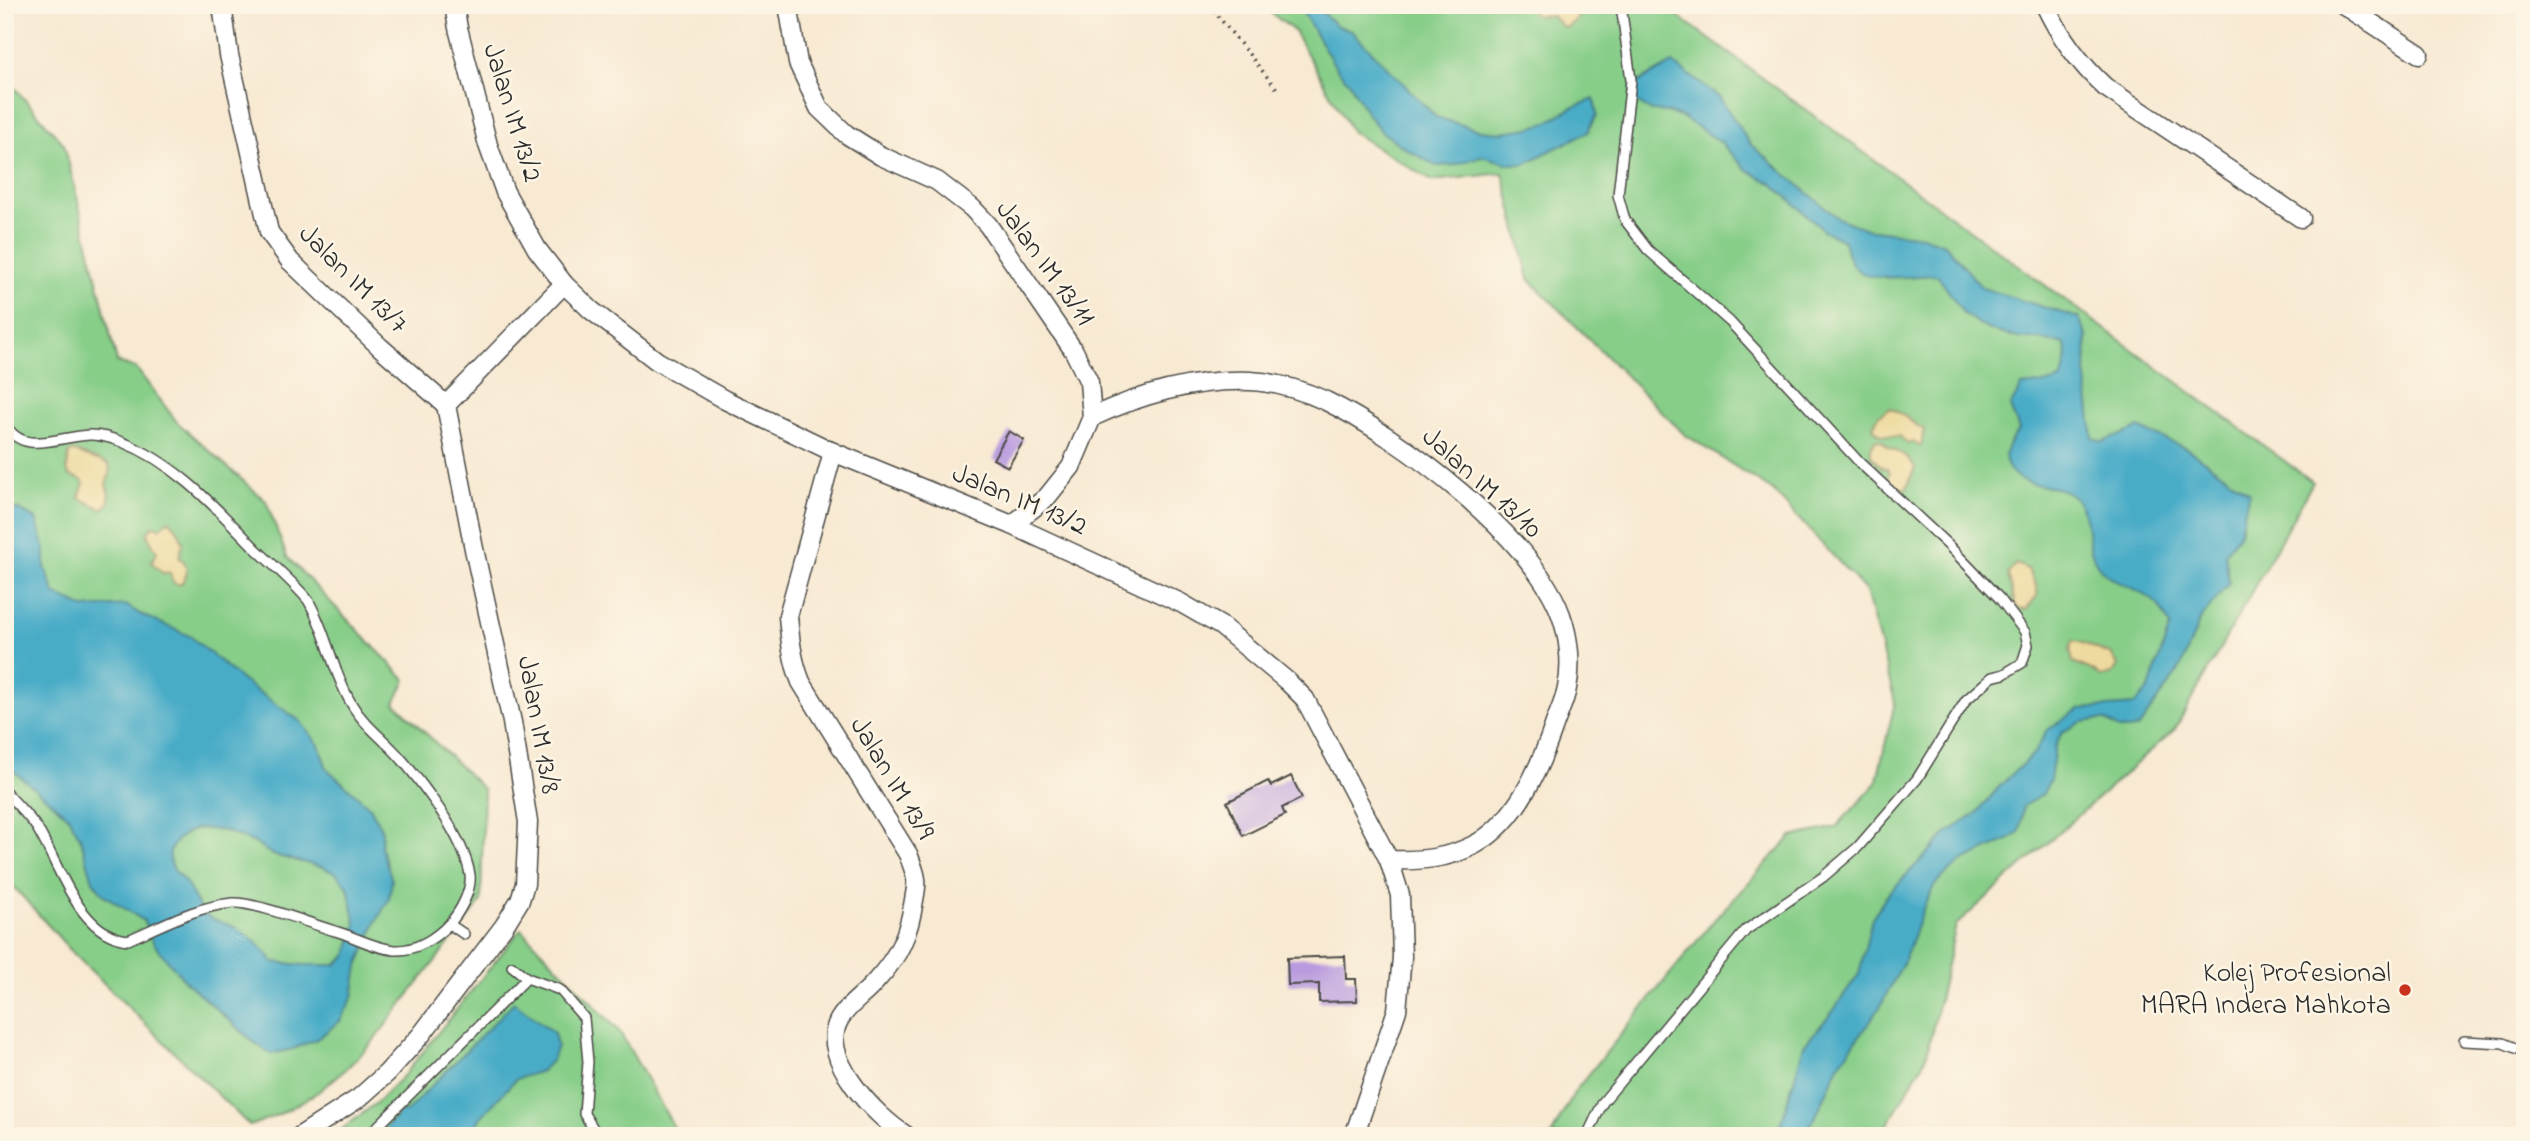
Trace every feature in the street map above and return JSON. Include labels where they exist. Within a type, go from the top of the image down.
[{"type":"street","name":"Jalan IM 13/7","points":[[222,5],[229,55],[269,232],[290,261],[380,347],[446,405]]},
{"type":"street","name":"Jalan IM 13/2","points":[[454,5],[488,145],[505,192],[537,249],[564,284],[592,310],[657,361],[715,395],[833,452],[1012,526],[1181,603],[1221,626],[1305,699],[1389,860],[1400,895],[1402,957],[1396,1010],[1354,1136]]},
{"type":"street","name":"Jalan IM 13/11","points":[[788,5],[798,63],[819,108],[846,134],[881,156],[937,181],[972,208],[988,225],[1074,351],[1089,382],[1092,417],[1071,467],[1047,497],[1012,526]]},
{"type":"street","points":[[2045,5],[2057,30],[2084,68],[2105,87],[2301,218]]},
{"type":"street","points":[[2344,5],[2419,54]]},
{"type":"street","points":[[446,405],[564,284]]},
{"type":"street","name":"Jalan IM 13/10","points":[[1092,417],[1126,401],[1212,384],[1251,381],[1283,387],[1325,401],[1383,434],[1478,508],[1524,552],[1547,588],[1560,615],[1570,654],[1567,688],[1544,754],[1510,814],[1478,843],[1455,853],[1424,861],[1389,860]]},
{"type":"street","name":"Jalan IM 13/8","points":[[300,1136],[359,1098],[387,1073],[421,1035],[504,926],[520,900],[525,884],[528,821],[514,734],[446,405]]},
{"type":"street","name":"Jalan IM 13/9","points":[[833,452],[788,616],[792,660],[801,682],[908,854],[917,881],[904,944],[875,983],[838,1021],[835,1035],[835,1049],[856,1088],[877,1111],[907,1136]]},
{"type":"lane","points":[[1587,1136],[1603,1102],[1746,929],[1823,877],[1858,847],[1917,779],[1966,700],[1992,677],[2004,674],[2022,663],[2028,645],[2025,632],[1982,581],[1860,463],[1730,322],[1648,250],[1625,220],[1618,195],[1631,80],[1621,5]]},
{"type":"lane","points":[[5,423],[19,440],[31,444],[93,435],[122,442],[168,466],[205,497],[297,588],[318,618],[351,703],[369,727],[403,761],[437,807],[462,850],[471,878],[461,910],[449,924],[414,949],[376,947],[341,932],[255,906],[235,903],[212,907],[128,940],[115,939],[87,917],[36,828],[5,791]]},
{"type":"lane","points":[[449,924],[464,934]]},
{"type":"lane","points":[[512,966],[527,978],[560,990],[584,1018],[588,1062],[584,1114],[598,1136]]},
{"type":"lane","points":[[368,1136],[527,978]]},
{"type":"lane","points":[[2463,1041],[2503,1043],[2525,1052]]},
{"type":"path","points":[[1209,5],[1277,89]]},
{"type":"green space","points":[[1261,5],[1663,5],[2313,482],[2175,729],[1956,925],[1926,1058],[1881,1136],[1551,1136],[1575,1091],[1715,919],[1791,837],[1836,827],[1876,784],[1895,702],[1866,591],[1772,490],[1684,434],[1529,279],[1503,173],[1432,181],[1352,132],[1294,31]]},
{"type":"green space","points":[[5,77],[64,144],[117,362],[136,368],[177,422],[266,501],[287,557],[406,680],[395,703],[484,790],[481,902],[371,1044],[345,1070],[318,1092],[284,1112],[250,1126],[73,953],[5,877]]},
{"type":"green space","points":[[521,929],[620,1032],[679,1136],[333,1136],[376,1103],[405,1074]]},
{"type":"sand","points":[[1521,5],[1563,5],[1576,11],[1578,18],[1563,27],[1552,16],[1536,15],[1528,6]]},
{"type":"sand","points":[[1889,408],[1924,429],[1921,446],[1913,442],[1907,444],[1900,436],[1885,436],[1875,430],[1873,427],[1879,415]]},
{"type":"sand","points":[[1875,440],[1882,441],[1902,454],[1915,467],[1904,489],[1890,487],[1887,481],[1890,473],[1887,468],[1883,468],[1871,456]]},
{"type":"sand","points":[[72,451],[109,464],[110,473],[106,484],[109,500],[102,509],[79,498],[84,483],[69,475],[67,469],[69,453]]},
{"type":"sand","points":[[169,520],[178,530],[183,543],[179,557],[187,570],[181,584],[175,584],[170,573],[164,574],[151,562],[157,552],[147,534],[152,526],[160,528]]},
{"type":"sand","points":[[2016,564],[2028,569],[2037,588],[2037,596],[2026,610],[2018,609],[2015,604],[2008,574]]},
{"type":"sand","points":[[2073,641],[2111,654],[2118,666],[2113,674],[2101,677],[2073,662],[2070,649]]},
{"type":"water","points":[[1295,5],[1314,5],[1337,26],[1351,30],[1436,117],[1479,130],[1502,132],[1546,123],[1573,107],[1594,99],[1597,115],[1588,132],[1524,164],[1511,164],[1481,156],[1455,165],[1436,166],[1381,131],[1368,115],[1349,82],[1337,69],[1300,8]]},
{"type":"water","points":[[1673,63],[1720,98],[1750,144],[1838,218],[1866,229],[1922,236],[1945,244],[1982,288],[2079,318],[2087,337],[2086,377],[2093,438],[2102,442],[2139,428],[2186,448],[2249,492],[2239,535],[2225,552],[2229,583],[2200,620],[2181,667],[2139,727],[2119,729],[2105,720],[2096,720],[2082,722],[2062,732],[2055,746],[2050,780],[2042,795],[2023,806],[2020,831],[2010,839],[1961,862],[1938,881],[1925,904],[1904,961],[1880,1007],[1840,1063],[1815,1118],[1802,1136],[1775,1136],[1804,1045],[1831,1014],[1859,974],[1872,918],[1888,894],[1947,833],[1976,814],[2036,751],[2046,731],[2079,709],[2134,705],[2149,689],[2170,626],[2156,603],[2111,578],[2098,566],[2090,548],[2083,512],[2074,497],[2059,489],[2023,480],[2015,475],[2006,462],[2008,447],[2019,429],[2010,407],[2022,386],[2062,379],[2067,356],[2065,344],[2022,339],[1989,330],[1964,314],[1937,275],[1885,278],[1859,271],[1847,253],[1844,241],[1823,230],[1773,184],[1747,170],[1720,142],[1685,119],[1667,112],[1652,111],[1631,99],[1631,86]]},
{"type":"water","points":[[17,509],[36,519],[45,550],[45,567],[55,594],[84,608],[126,605],[190,636],[243,681],[300,721],[319,745],[327,769],[371,808],[382,831],[381,847],[392,880],[389,899],[375,924],[358,966],[353,997],[340,1021],[317,1039],[271,1054],[255,1043],[185,981],[154,944],[144,921],[104,895],[93,881],[80,837],[68,816],[5,764],[5,511]],"holes":[[[200,828],[225,831],[253,842],[273,855],[336,873],[348,887],[356,924],[347,955],[336,965],[274,962],[244,933],[204,913],[186,883],[173,869],[170,852],[181,836],[194,830]]]},
{"type":"water","points":[[514,1002],[554,1033],[557,1046],[552,1060],[541,1071],[516,1079],[480,1118],[471,1136],[378,1136],[401,1111],[406,1112]]},
{"type":"building","points":[[1009,431],[1024,440],[1008,467],[993,459]]},
{"type":"building","points":[[1291,776],[1302,798],[1282,808],[1285,815],[1243,836],[1227,802],[1268,781],[1271,786]]},
{"type":"building","points":[[1345,956],[1346,979],[1356,979],[1357,1001],[1319,1002],[1319,984],[1288,985],[1287,958]]},
{"type":"place","name":"Kolej Profesional MARA Indera Mahkota","points":[[2405,990]]}]
